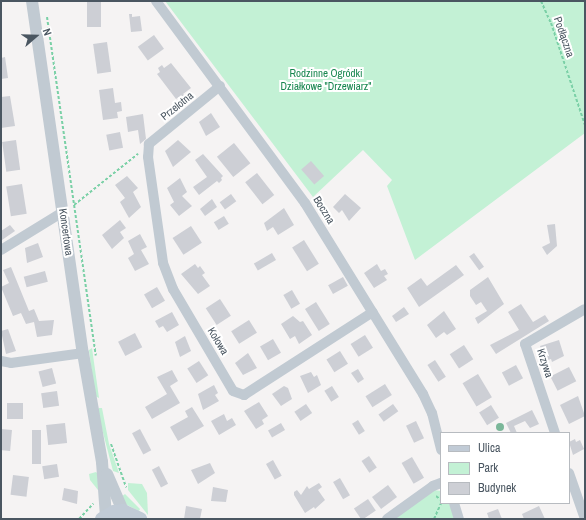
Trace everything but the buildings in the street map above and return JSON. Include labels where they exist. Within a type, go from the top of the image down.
[{"type":"main road","points":[[104,518],[123,511],[140,519]]},
{"type":"street","name":"Koncertowa","points":[[32,1],[83,352],[102,462],[104,518]]},
{"type":"street","name":"Boczna","points":[[156,1],[305,203],[423,394],[432,413],[440,446]]},
{"type":"street","name":"Przelotna","points":[[150,144],[220,86]]},
{"type":"street","name":"Kołowa","points":[[150,144],[148,157],[163,263],[173,289],[233,391],[244,395],[373,312]]},
{"type":"street","points":[[1,250],[63,212]]},
{"type":"street","name":"Krzywa","points":[[555,432],[526,344],[585,309]]},
{"type":"street","points":[[1,361],[12,363],[83,352]]},
{"type":"street","name":"Koncertowa","points":[[102,462],[123,511]]},
{"type":"street","points":[[570,476],[585,519]]},
{"type":"street","points":[[387,519],[433,486],[440,483]]},
{"type":"street","points":[[454,504],[459,519]]},
{"type":"path","name":"Podłączna","points":[[541,1],[551,23],[585,125]]},
{"type":"path","points":[[46,9],[97,363]]},
{"type":"path","points":[[74,205],[150,144]]},
{"type":"path","points":[[109,438],[126,485],[126,492]]},
{"type":"path","points":[[79,519],[94,503]]},
{"type":"path","points":[[434,519],[441,504]]},
{"type":"green space","name":"Rodzinne Ogródki Działkowe \"Drzewiarz\"","points":[[165,1],[585,1],[585,133],[415,260],[387,186],[392,180],[363,150],[313,197]]},
{"type":"green space","points":[[92,348],[99,398],[95,396],[89,350]]},
{"type":"green space","points":[[102,408],[109,444],[119,473],[113,471],[97,410]]},
{"type":"green space","points":[[96,472],[98,474],[101,490],[98,490],[90,480],[89,474]]},
{"type":"green space","points":[[128,483],[142,484],[147,493],[148,515],[128,490]]},
{"type":"green space","points":[[434,490],[440,491],[440,504],[449,504],[455,519],[394,519]]},
{"type":"green space","points":[[125,494],[140,509],[139,511],[125,504],[121,497]]}]
